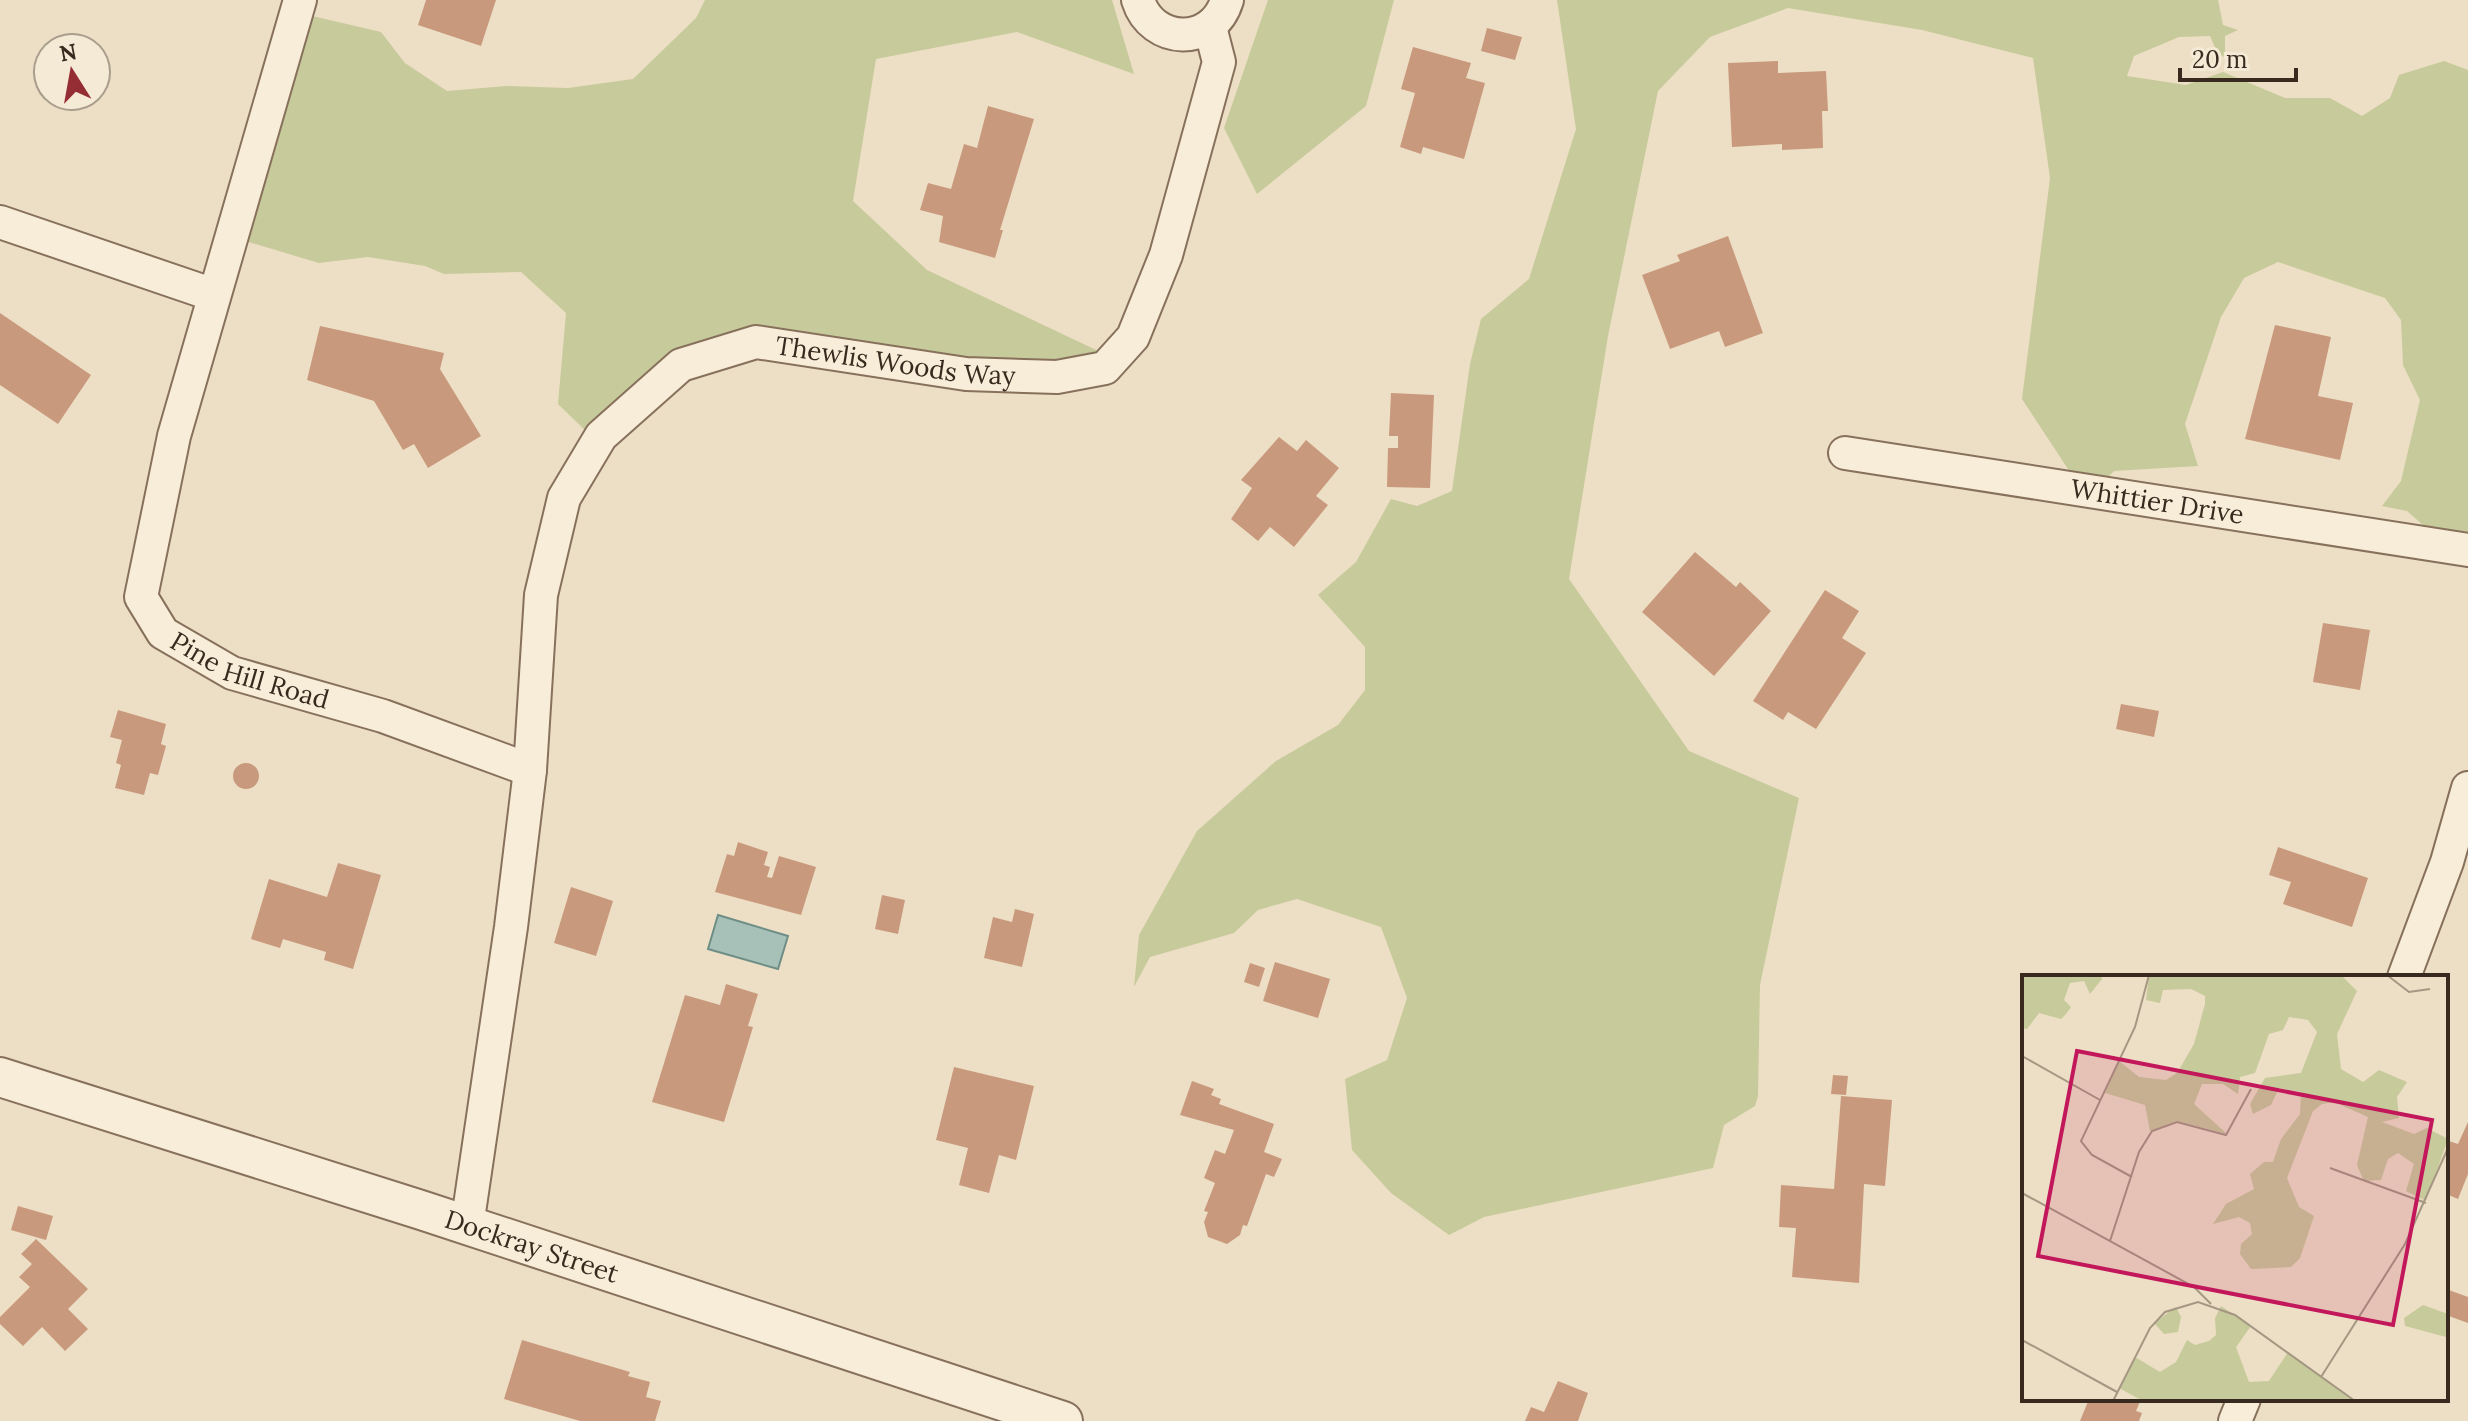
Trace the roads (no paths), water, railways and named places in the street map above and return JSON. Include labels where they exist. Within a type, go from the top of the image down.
[{"type":"street","name":"Pine Hill Road","points":[[300,0],[174,436],[141,597],[163,633],[232,673],[383,716],[530,770]]},
{"type":"street","name":"Thewlis Woods Way","points":[[1138,0],[1151,24],[1164,32],[1195,34],[1218,13]]},
{"type":"street","name":"Thewlis Woods Way","points":[[530,770],[541,595],[564,498],[601,436],[681,365],[756,342],[966,374],[1057,377],[1105,368],[1133,337],[1166,255],[1219,62],[1218,13]]},
{"type":"street","points":[[0,222],[214,295]]},
{"type":"street","name":"Whittier Drive","points":[[1845,453],[2468,550]]},
{"type":"street","points":[[467,1226],[507,957],[530,770]]},
{"type":"street","points":[[2405,975],[2447,862],[2468,788]]},
{"type":"street","name":"Dockray Street","points":[[0,1077],[1063,1421]]},
{"type":"street","points":[[2235,1421],[2243,1401]]},
{"type":"water","points":[[718,915],[788,936],[778,969],[708,949]]}]
